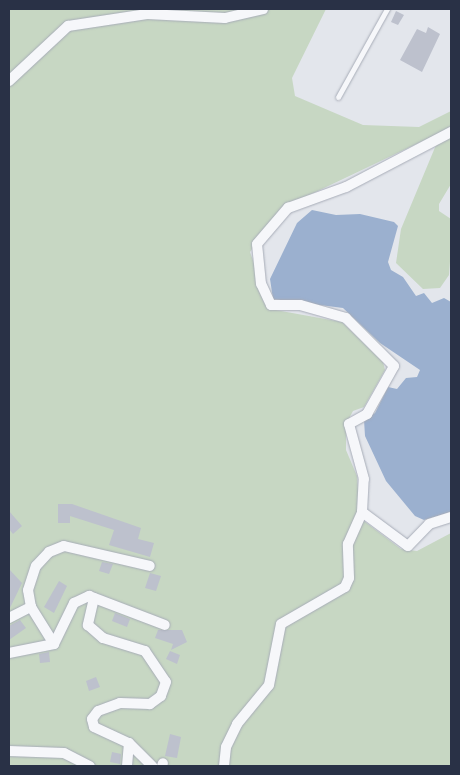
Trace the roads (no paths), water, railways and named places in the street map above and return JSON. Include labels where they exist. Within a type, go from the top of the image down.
[{"type":"street","points":[[9,81],[68,26],[147,14],[225,18],[263,9]]},
{"type":"street","points":[[224,766],[226,747],[237,724],[269,685],[281,624],[345,587],[351,566],[348,544],[362,512],[364,479],[349,424],[367,414],[393,371],[393,362],[346,318],[300,305],[271,304],[261,284],[255,249],[288,208],[346,187],[451,132]]},
{"type":"street","points":[[362,512],[394,540],[408,546],[429,524],[451,517]]},
{"type":"street","points":[[54,644],[31,607],[28,590],[36,566],[49,552],[64,546],[150,566]]},
{"type":"street","points":[[54,644],[74,603],[94,598],[165,625]]},
{"type":"street","points":[[94,598],[88,625],[103,638],[145,651],[166,682],[161,696],[150,704],[120,704],[98,711],[92,719],[94,727],[129,743],[152,766]]},
{"type":"street","points":[[9,618],[31,607]]},
{"type":"street","points":[[9,652],[54,644]]},
{"type":"street","points":[[128,766],[129,743]]},
{"type":"street","points":[[9,750],[64,753],[90,766]]},
{"type":"lane","points":[[338,97],[387,9]]},
{"type":"water","points":[[312,210],[336,215],[360,214],[394,222],[398,226],[388,262],[391,270],[403,277],[416,296],[424,293],[432,303],[444,298],[451,302],[451,512],[424,520],[415,516],[386,481],[365,436],[364,420],[375,413],[388,387],[397,389],[406,378],[417,377],[420,370],[380,343],[343,308],[273,299],[270,279],[297,223]]}]
